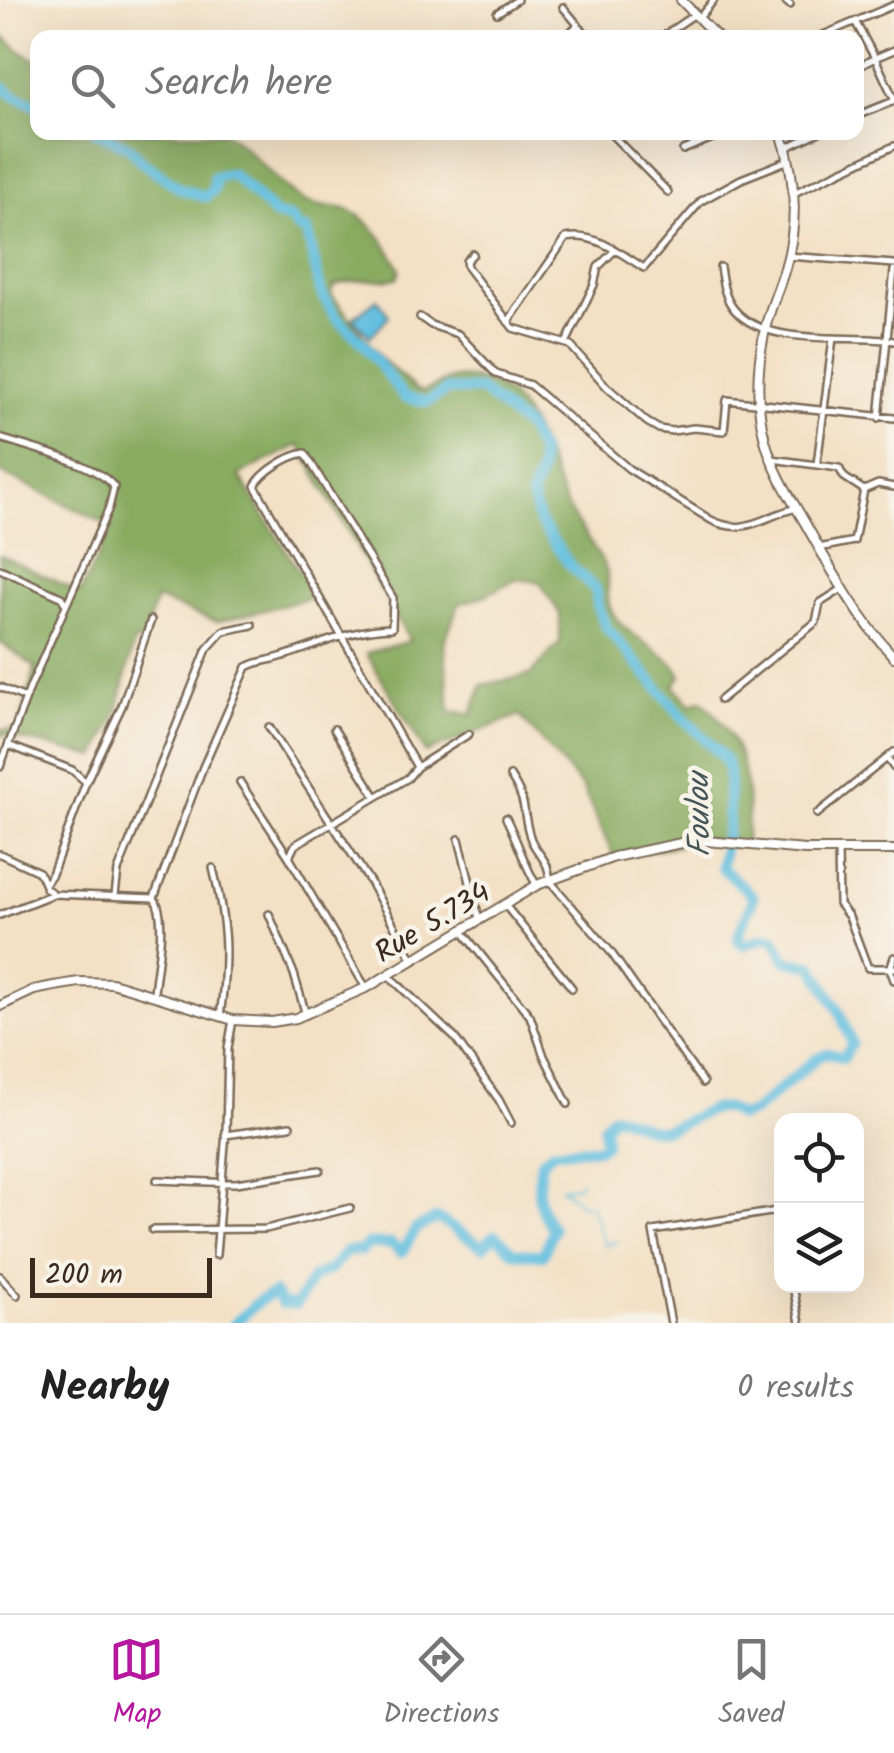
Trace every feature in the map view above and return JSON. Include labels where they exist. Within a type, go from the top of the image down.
[{"type":"street","points":[[497,13],[517,0]]},
{"type":"street","points":[[681,0],[710,30]]},
{"type":"street","points":[[673,30],[714,0]]},
{"type":"street","points":[[837,30],[894,5]]},
{"type":"street","points":[[563,7],[583,30]]},
{"type":"street","points":[[856,23],[860,30]]},
{"type":"street","points":[[573,30],[578,25]]},
{"type":"street","points":[[864,38],[894,100],[864,113]]},
{"type":"street","points":[[864,64],[894,50]]},
{"type":"street","points":[[617,140],[668,192]]},
{"type":"street","points":[[683,150],[707,140]]},
{"type":"street","points":[[783,140],[796,211],[788,256],[764,328],[760,355],[759,404],[765,442],[842,589],[894,658]]},
{"type":"street","points":[[786,148],[803,140]]},
{"type":"street","points":[[794,193],[894,146]]},
{"type":"street","points":[[508,322],[566,238],[582,234],[644,268],[701,201],[789,160]]},
{"type":"street","points":[[566,342],[594,285],[598,267],[615,250]]},
{"type":"street","points":[[473,254],[466,261],[467,268],[508,322],[519,332],[566,342],[606,387],[659,429],[724,432],[727,400],[894,418]]},
{"type":"street","points":[[788,256],[893,264],[891,341],[880,418]]},
{"type":"street","points":[[720,268],[730,304],[745,320],[764,328],[833,338],[891,341]]},
{"type":"street","points":[[420,316],[431,326],[458,334],[496,374],[530,385],[630,469],[710,520],[725,527],[745,528],[767,516],[797,508]]},
{"type":"street","points":[[816,464],[833,338]]},
{"type":"street","points":[[0,438],[81,466],[107,478],[114,487],[109,508],[26,698],[0,768]]},
{"type":"street","points":[[154,898],[198,780],[247,666],[340,636],[363,628],[392,628],[393,598],[305,453],[295,454],[259,478],[255,486],[340,636],[417,767]]},
{"type":"street","points":[[772,459],[839,468],[844,477],[864,490]]},
{"type":"street","points":[[864,490],[878,484],[894,487]]},
{"type":"street","points":[[819,548],[854,541],[864,490]]},
{"type":"street","points":[[0,569],[62,597],[66,606]]},
{"type":"street","points":[[720,700],[816,622],[820,603],[842,589]]},
{"type":"street","points":[[45,884],[122,706],[151,620]]},
{"type":"street","points":[[115,895],[118,871],[207,649],[223,631],[252,625]]},
{"type":"street","points":[[0,687],[26,698]]},
{"type":"street","points":[[269,727],[370,882],[413,960]]},
{"type":"street","points":[[334,728],[376,798]]},
{"type":"street","points":[[289,856],[294,844],[408,778],[417,767],[469,734]]},
{"type":"street","points":[[8,745],[72,770],[86,782]]},
{"type":"street","points":[[817,814],[894,752]]},
{"type":"street","points":[[886,758],[894,768]]},
{"type":"street","points":[[510,776],[525,800],[531,841],[550,871],[549,880],[610,951],[704,1083]]},
{"type":"street","points":[[240,782],[289,856],[366,988]]},
{"type":"street","points":[[506,818],[530,876],[538,885]]},
{"type":"street","points":[[459,838],[479,920]]},
{"type":"street","name":"Rue 5.734","points":[[0,1006],[34,990],[79,982],[112,983],[233,1020],[272,1022],[306,1016],[366,988],[538,885],[643,849],[678,841],[713,840],[838,850],[894,850]]},
{"type":"street","points":[[838,850],[840,904],[849,917],[868,968],[892,968]]},
{"type":"street","points":[[0,854],[39,872],[53,894]]},
{"type":"street","points":[[213,868],[223,909],[227,962],[220,1016]]},
{"type":"street","points":[[0,915],[53,894],[154,898]]},
{"type":"street","points":[[154,898],[161,920],[154,993]]},
{"type":"street","points":[[505,904],[572,988]]},
{"type":"street","points":[[269,914],[294,974],[306,1016]]},
{"type":"street","points":[[461,930],[530,1016],[544,1056],[568,1104]]},
{"type":"street","points":[[894,957],[894,980]]},
{"type":"street","points":[[388,975],[454,1038],[511,1123]]},
{"type":"street","points":[[216,1255],[233,1020]]},
{"type":"street","points":[[225,1136],[290,1126]]},
{"type":"street","points":[[158,1180],[222,1183],[320,1170]]},
{"type":"street","points":[[152,1230],[266,1229],[350,1208]]},
{"type":"street","points":[[671,1323],[653,1231],[774,1211]]},
{"type":"street","points":[[0,1276],[17,1294]]},
{"type":"street","points":[[794,1293],[800,1323]]},
{"type":"green space","points":[[0,33],[30,57],[30,140],[234,140],[303,200],[351,211],[376,232],[400,269],[397,278],[341,283],[333,286],[331,294],[382,359],[415,389],[422,392],[456,378],[480,380],[515,401],[538,439],[568,509],[604,564],[608,602],[618,621],[669,660],[681,676],[674,686],[691,705],[701,700],[716,715],[736,748],[748,804],[745,844],[713,840],[614,857],[582,787],[519,715],[426,753],[366,653],[410,641],[299,445],[239,475],[315,597],[217,622],[156,599],[143,641],[134,641],[117,714],[96,757],[0,734],[0,730],[19,729],[35,667],[0,642],[0,555],[80,593],[112,527],[0,472]],"holes":[[[516,579],[540,582],[560,614],[560,642],[530,675],[482,685],[472,714],[450,711],[444,642],[459,604]]]},
{"type":"water","points":[[377,299],[389,316],[370,337],[353,318]]},
{"type":"waterway","name":"Foulou","points":[[0,84],[30,102]]},
{"type":"waterway","name":"Foulou","points":[[114,140],[129,147],[141,161],[181,189],[205,197],[214,189],[214,177],[232,174],[275,215],[291,219],[307,231],[321,292],[335,316],[364,344],[404,397],[427,402],[447,390],[480,390],[527,428],[540,452],[540,473],[531,495],[539,521],[569,564],[596,590],[606,627],[681,715],[725,759],[729,773],[728,823],[721,867],[753,896],[738,940],[744,945],[774,938],[785,960],[813,966],[852,1043],[844,1058],[828,1053],[818,1057],[753,1112],[739,1117],[731,1110],[713,1109],[658,1130],[612,1116],[604,1126],[605,1144],[599,1148],[553,1151],[541,1162],[539,1182],[540,1205],[553,1229],[543,1255],[515,1253],[495,1235],[483,1247],[437,1218],[416,1229],[401,1253],[392,1244],[368,1244],[362,1251],[346,1251],[331,1269],[313,1277],[296,1305],[282,1304],[274,1293],[235,1323]]},
{"type":"waterway","points":[[580,1181],[575,1187],[561,1188],[583,1206],[591,1205],[605,1246],[617,1241]]}]
